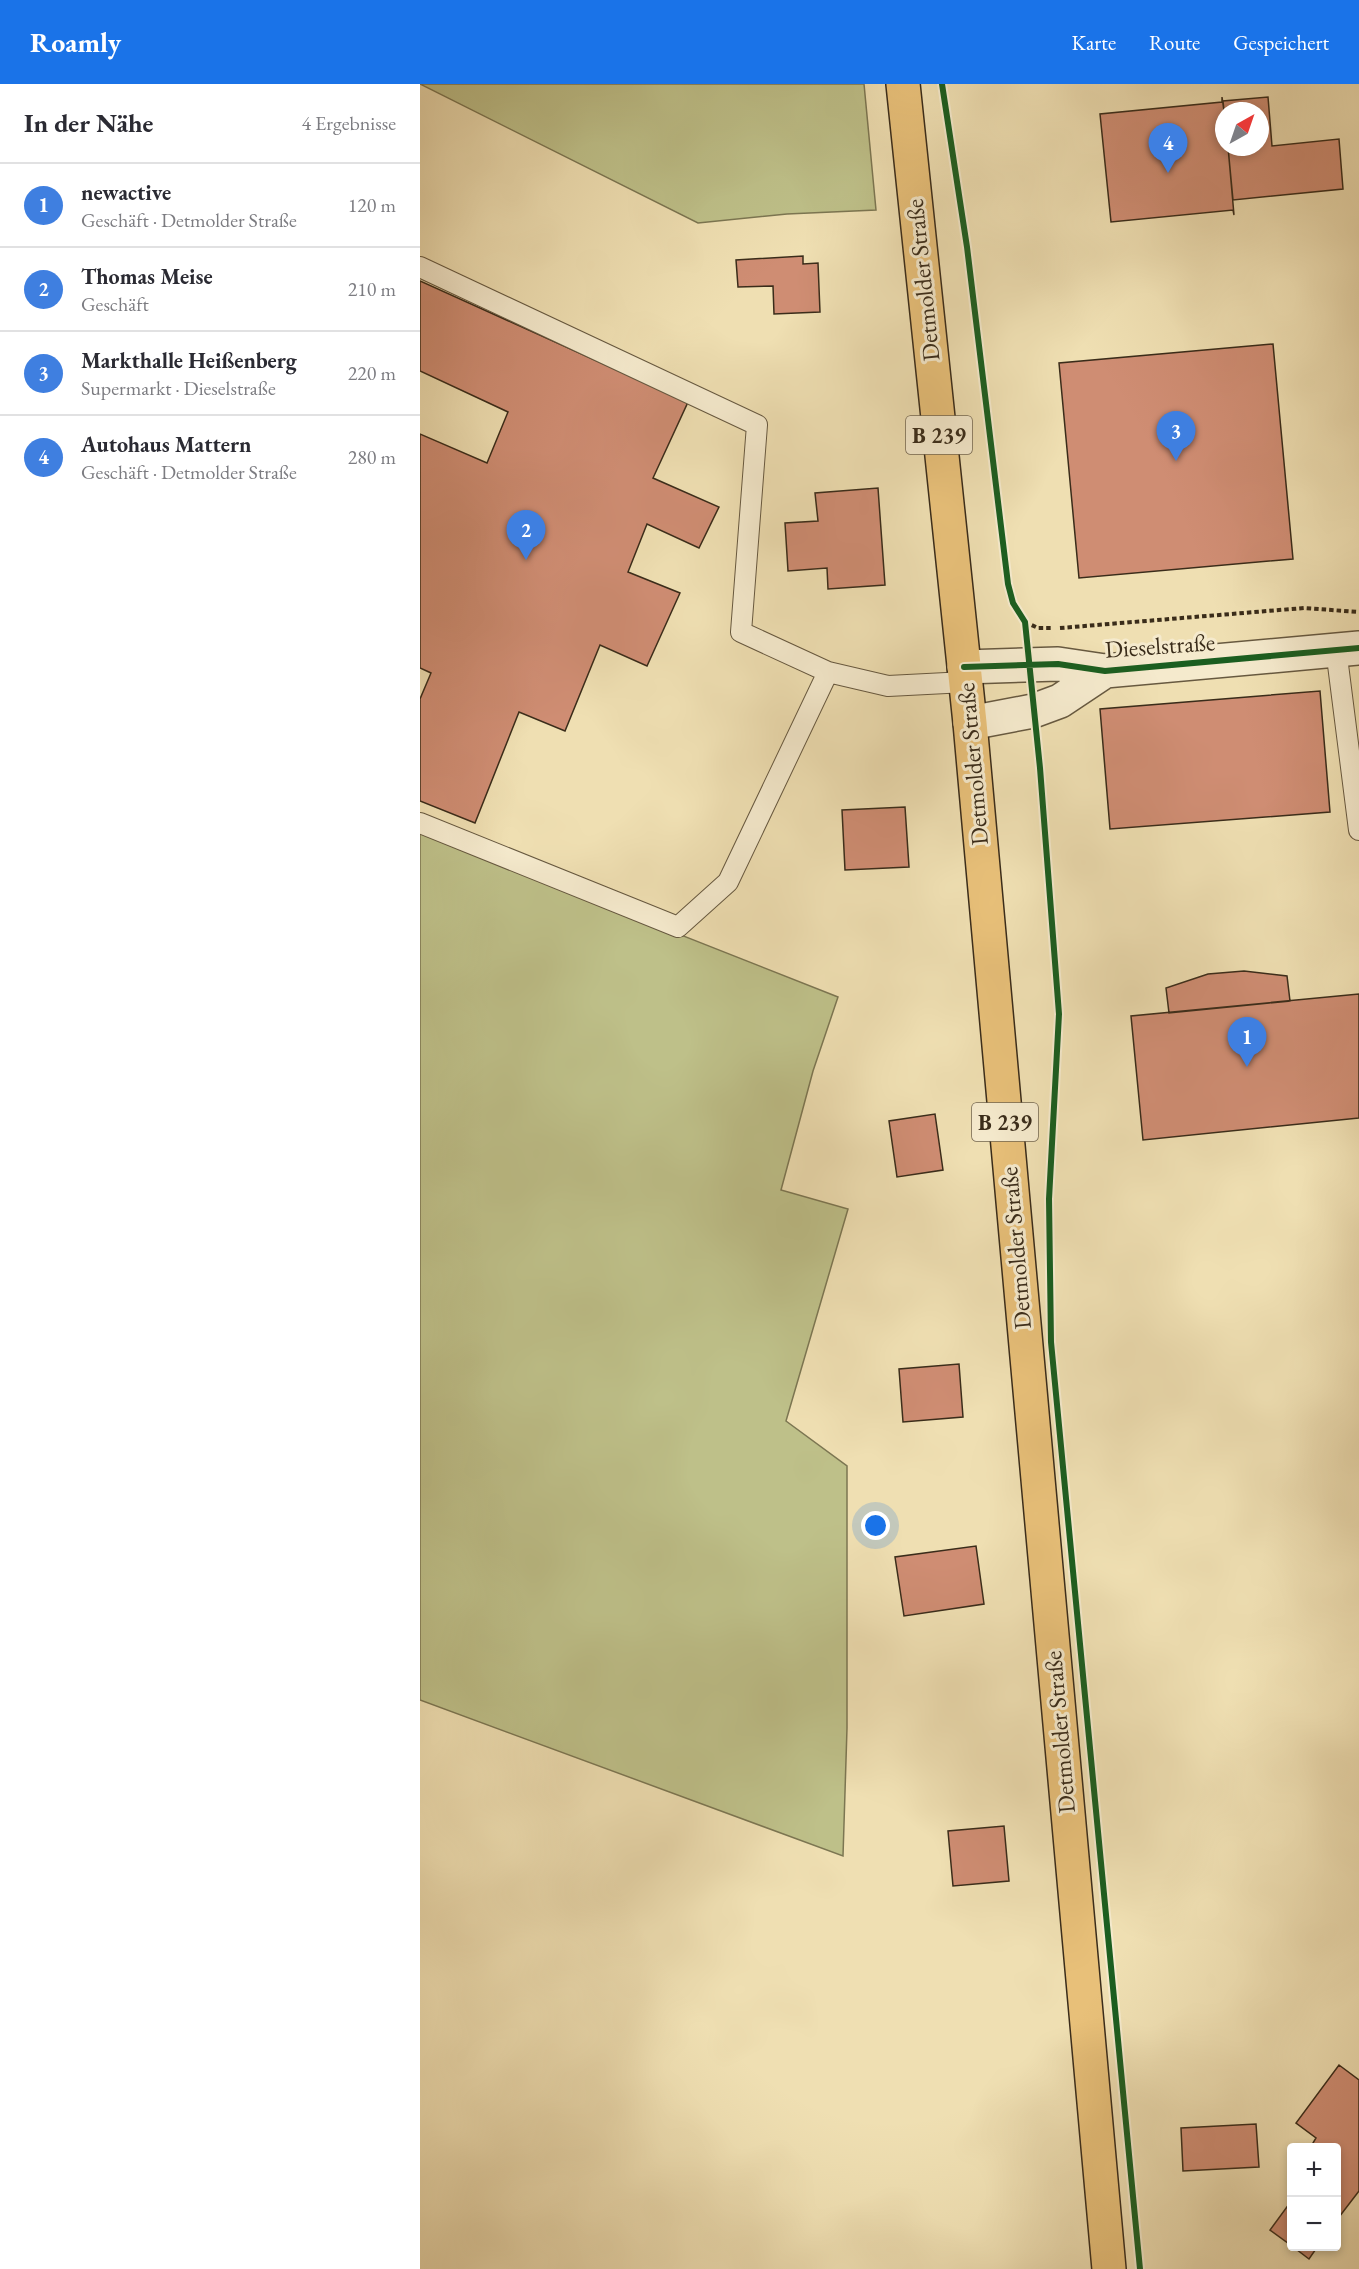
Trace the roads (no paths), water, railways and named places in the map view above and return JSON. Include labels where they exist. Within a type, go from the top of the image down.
[{"type":"main road","name":"Detmolder Straße","points":[[903,84],[970,723],[1109,2269]]},
{"type":"street","name":"Dieselstraße","points":[[965,674],[1058,663],[1105,671],[1347,648]]},
{"type":"street","name":"Dieselstraße","points":[[970,723],[1033,711],[1060,701],[1105,671]]},
{"type":"lane","points":[[420,267],[757,425],[741,632],[828,672],[888,686],[965,674]]},
{"type":"lane","points":[[1347,648],[1359,830]]},
{"type":"lane","points":[[420,823],[678,927],[729,882],[828,672]]},
{"type":"place","name":"Autohaus Mattern","points":[[1168,173]]},
{"type":"place","name":"Markthalle Heißenberg","points":[[1176,461]]},
{"type":"place","name":"Thomas Meise","points":[[526,560]]},
{"type":"place","name":"newactive","points":[[1247,1067]]}]
